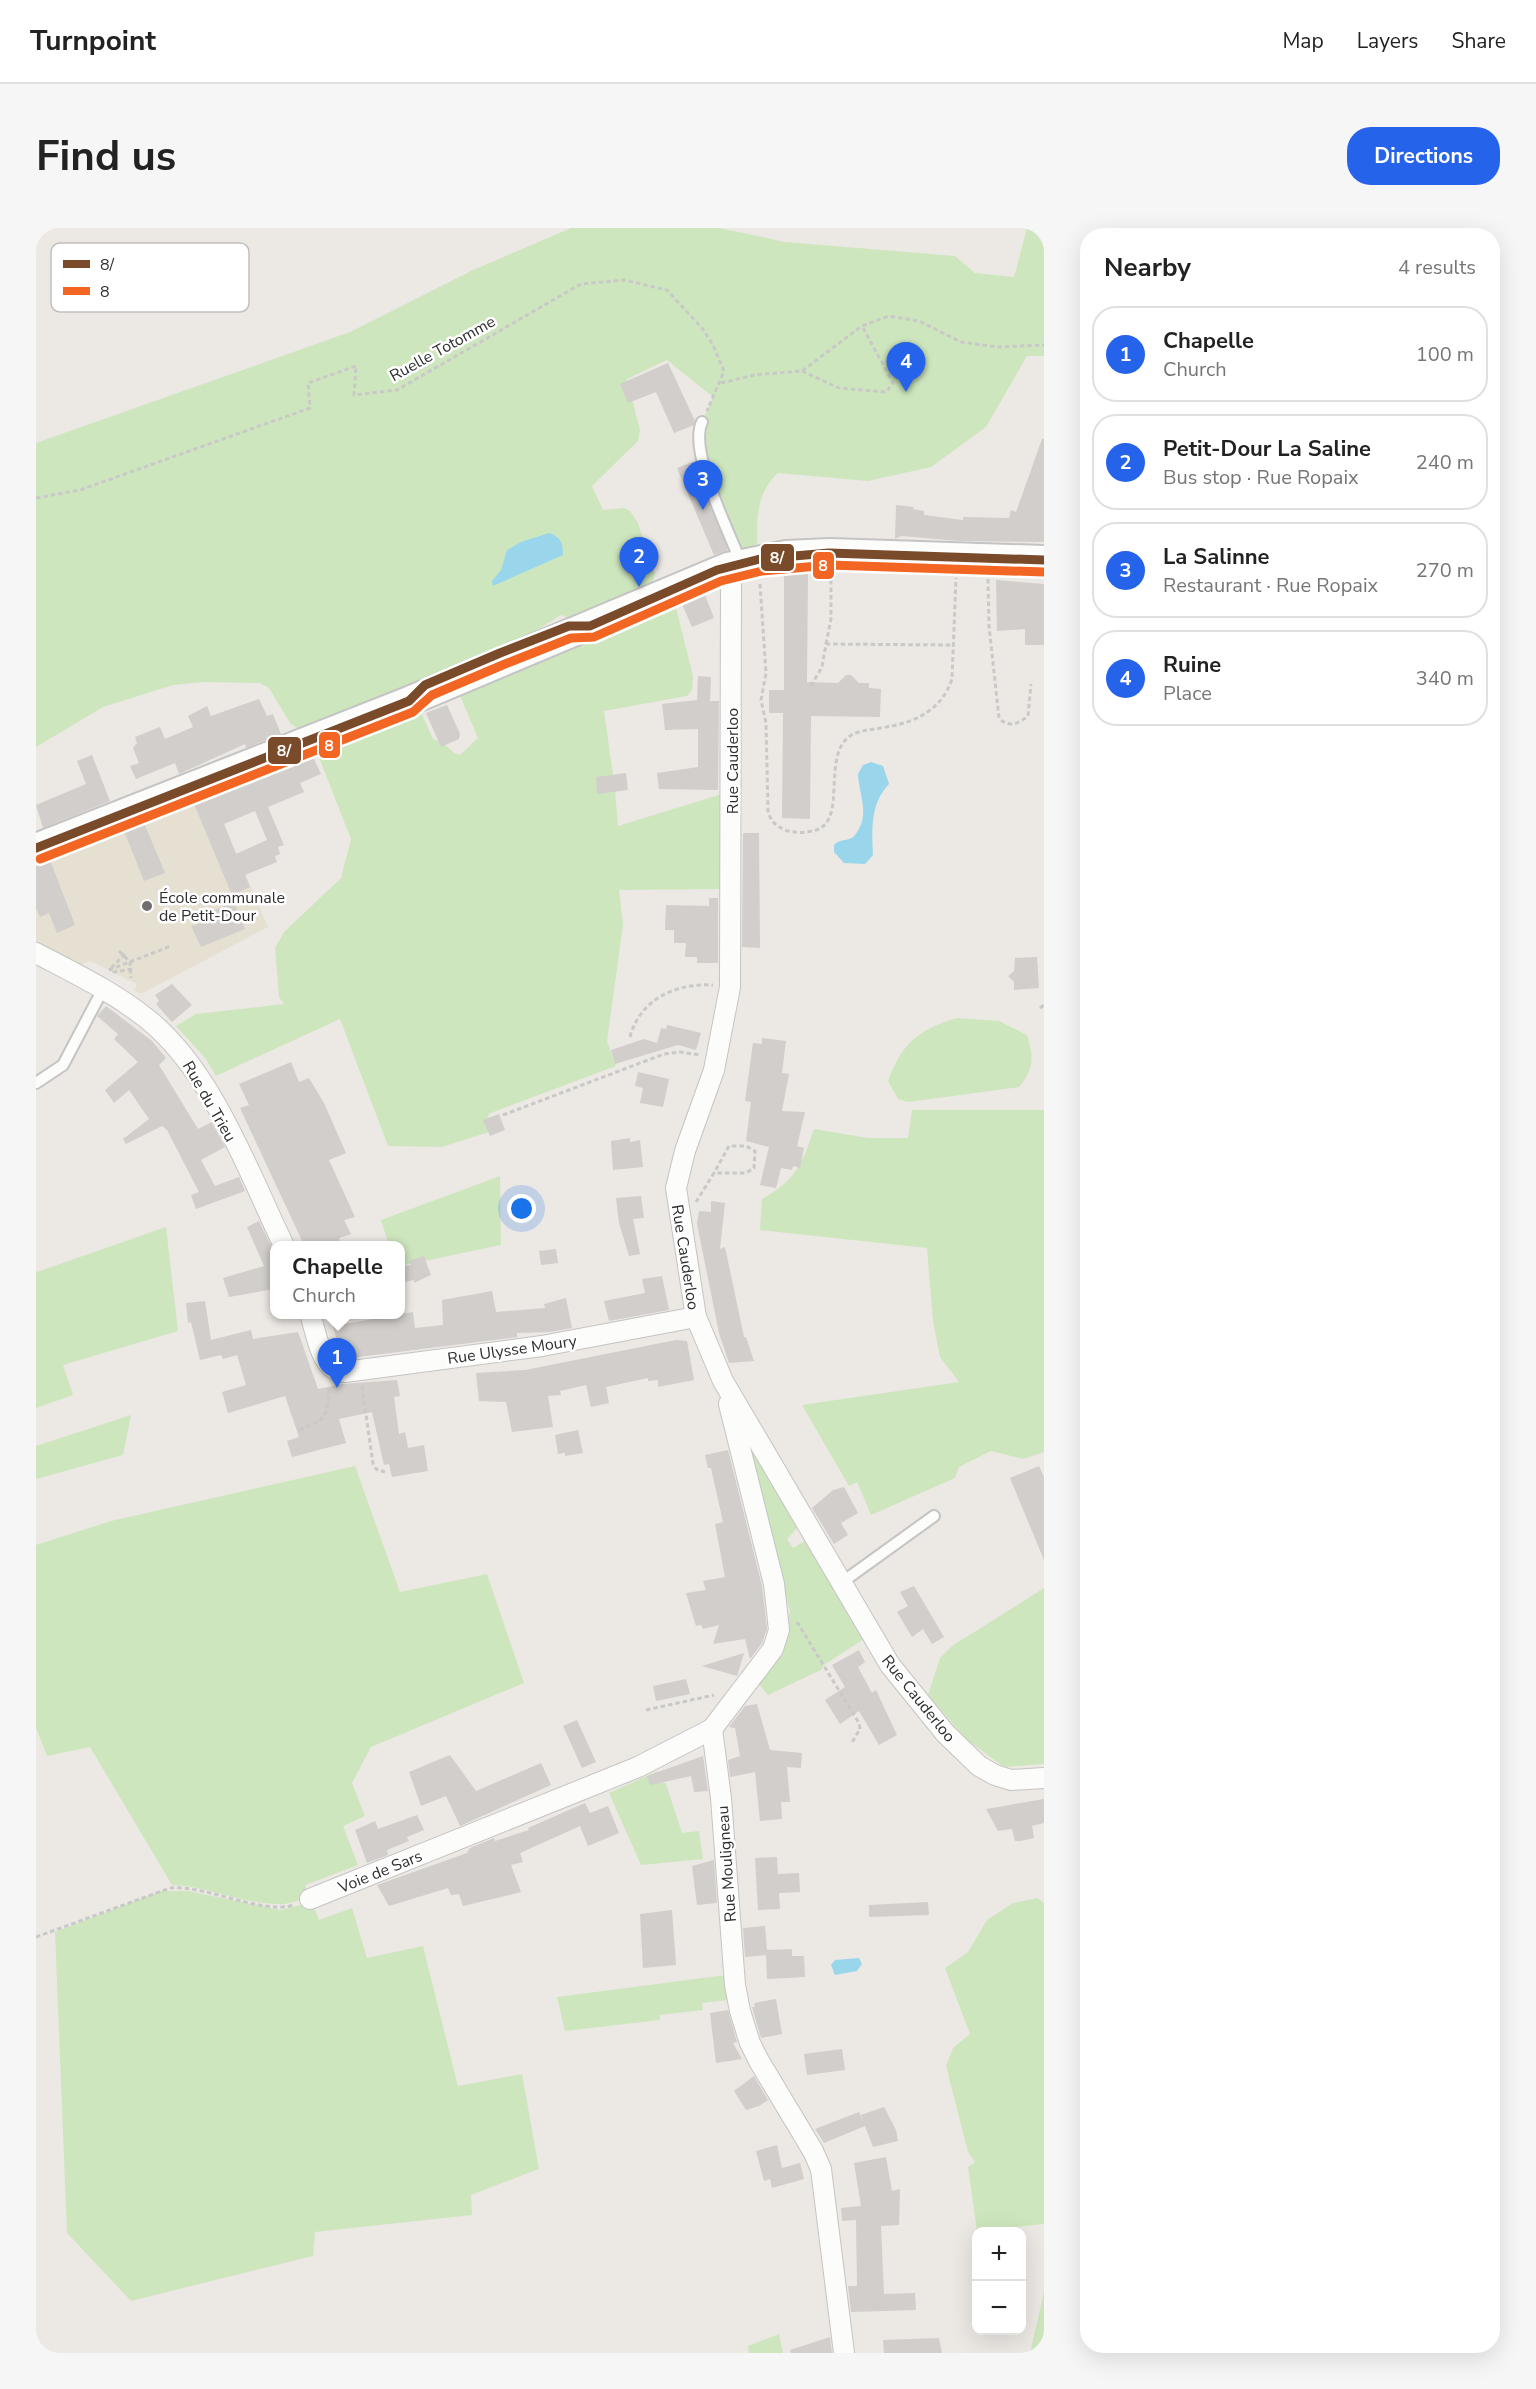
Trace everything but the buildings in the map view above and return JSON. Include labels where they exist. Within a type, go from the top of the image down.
[{"type":"street","points":[[36,848],[409,700],[425,685],[500,652],[569,626],[590,626],[743,563],[830,553],[1044,560]]},
{"type":"street","name":"Rue Cauderloo","points":[[743,563],[731,582],[730,987],[716,1059],[676,1188],[696,1317],[723,1380],[890,1665],[945,1733],[966,1754],[995,1775],[1011,1780],[1044,1778]]},
{"type":"street","name":"Rue du Trieu","points":[[36,953],[108,976],[194,1069],[217,1107],[282,1241]]},
{"type":"street","name":"Rue Ulysse Moury","points":[[331,1368],[345,1372],[542,1346],[696,1317]]},
{"type":"street","points":[[312,1319],[331,1368]]},
{"type":"street","points":[[712,1729],[773,1649],[779,1630],[774,1584],[723,1380]]},
{"type":"street","name":"Voie de Sars","points":[[310,1899],[638,1767],[712,1729]]},
{"type":"street","name":"Rue Mouligneau","points":[[712,1729],[721,1798],[735,1985],[740,2011],[750,2043],[821,2169],[844,2353]]},
{"type":"lane","points":[[702,422],[697,433],[699,453],[743,563]]},
{"type":"lane","points":[[36,1083],[63,1065],[108,976]]},
{"type":"lane","points":[[841,1583],[934,1516]]},
{"type":"path","name":"Ruelle Totomme","points":[[36,498],[80,490],[310,408],[308,383],[356,366],[354,395],[397,390],[581,284],[624,280],[668,290],[702,328],[713,345],[724,371],[721,383]]},
{"type":"path","points":[[802,371],[862,326],[889,316],[920,321],[961,342],[998,348],[1044,345]]},
{"type":"path","points":[[702,422],[721,383],[754,375],[802,371],[839,388],[886,392],[893,383],[862,326]]},
{"type":"path","points":[[811,686],[822,667],[831,619],[830,553]]},
{"type":"path","points":[[743,563],[766,673],[761,700],[766,723],[767,804],[771,821],[779,827],[803,833],[820,830],[827,824],[832,813],[837,752],[842,743],[861,731],[900,725],[920,718],[938,704],[947,693],[952,679],[956,558]]},
{"type":"path","points":[[989,559],[989,626],[999,718],[1003,722],[1014,724],[1028,716],[1031,684]]},
{"type":"path","points":[[826,644],[954,645]]},
{"type":"path","points":[[108,976],[130,962],[171,946]]},
{"type":"path","points":[[119,951],[125,954],[130,962],[131,978]]},
{"type":"path","points":[[108,976],[125,954]]},
{"type":"path","points":[[108,976],[114,972],[132,969]]},
{"type":"path","points":[[630,1036],[633,1025],[640,1014],[662,995],[693,985],[730,987]]},
{"type":"path","points":[[1040,1008],[1044,1005]]},
{"type":"path","points":[[503,1115],[672,1052],[716,1059]]},
{"type":"path","points":[[694,1205],[729,1146],[746,1146],[755,1151],[754,1168],[749,1172],[714,1173]]},
{"type":"path","points":[[299,1430],[319,1422],[328,1411],[331,1368]]},
{"type":"path","points":[[359,1370],[373,1464],[376,1469],[385,1472]]},
{"type":"path","points":[[796,1620],[859,1723],[860,1730],[851,1744]]},
{"type":"path","points":[[646,1710],[704,1695],[734,1700]]},
{"type":"path","points":[[36,1937],[170,1888],[187,1888],[283,1908],[310,1899]]},
{"type":"shaded area","name":"École communale de Petit-Dour","points":[[208,786],[268,927],[141,994],[134,990],[137,984],[90,961],[79,965],[36,941],[36,855]]},
{"type":"green space","points":[[571,228],[720,228],[785,242],[955,256],[975,273],[1014,277],[1027,228],[1044,228],[1044,356],[1027,356],[986,427],[931,467],[868,481],[778,473],[770,482],[760,502],[757,524],[758,559],[742,563],[704,467],[700,426],[713,397],[667,360],[627,379],[640,430],[638,441],[592,486],[603,510],[624,508],[630,511],[638,523],[655,574],[647,600],[590,626],[561,615],[500,653],[311,738],[290,723],[269,688],[259,683],[204,682],[173,685],[103,707],[36,747],[36,443],[350,332],[473,270]]},
{"type":"green space","points":[[674,600],[693,676],[692,690],[687,696],[604,711],[618,826],[722,794],[721,889],[619,890],[623,925],[607,1041],[616,1066],[488,1114],[492,1131],[442,1147],[388,1146],[340,1019],[216,1076],[206,1059],[176,1026],[196,1014],[284,1004],[279,997],[275,948],[284,932],[341,878],[351,839],[315,747],[419,708],[433,739],[460,755],[478,738],[458,691]]},
{"type":"green space","points":[[957,1018],[999,1021],[1027,1035],[1032,1056],[1028,1074],[1019,1087],[908,1102],[898,1099],[888,1081],[899,1057],[922,1033]]},
{"type":"green space","points":[[912,1110],[1044,1110],[1044,1452],[1023,1459],[991,1451],[959,1467],[955,1478],[871,1515],[857,1482],[849,1486],[802,1405],[959,1382],[940,1357],[933,1321],[927,1248],[760,1230],[762,1199],[782,1185],[796,1170],[806,1152],[814,1129],[868,1138],[908,1138]]},
{"type":"green space","points":[[500,1176],[501,1245],[405,1265],[405,1241],[388,1241],[381,1220]]},
{"type":"green space","points":[[166,1227],[178,1331],[63,1365],[73,1395],[36,1408],[36,1270],[37,1272]]},
{"type":"green space","points":[[131,1415],[123,1455],[36,1479],[36,1446]]},
{"type":"green space","points":[[754,1452],[800,1525],[787,1539],[793,1548],[808,1539],[864,1639],[824,1665],[821,1670],[768,1695],[756,1681],[783,1645],[790,1611],[748,1457],[748,1453]]},
{"type":"green space","points":[[355,1466],[400,1592],[487,1574],[524,1683],[371,1747],[352,1783],[365,1816],[343,1826],[358,1865],[305,1885],[309,1896],[286,1904],[265,1903],[199,1888],[172,1885],[90,1747],[47,1756],[36,1728],[36,1545],[111,1521]]},
{"type":"green space","points":[[1044,1588],[1044,1764],[1004,1767],[966,1739],[928,1695],[940,1658],[952,1646]]},
{"type":"green space","points":[[658,1771],[662,1782],[666,1784],[682,1833],[699,1831],[703,1859],[641,1865],[609,1793]]},
{"type":"green space","points":[[161,1891],[188,1891],[281,1910],[312,1902],[319,1920],[352,1908],[367,1958],[423,1946],[458,2086],[522,2074],[539,2169],[471,2195],[472,2215],[315,2232],[313,2256],[131,2301],[67,2233],[55,1932]]},
{"type":"green space","points":[[1037,1898],[1044,1903],[1044,2224],[976,2227],[968,2167],[975,2162],[968,2152],[946,2066],[953,2048],[970,2034],[945,1968],[968,1952],[987,1920],[1013,1903]]},
{"type":"green space","points":[[726,1975],[729,2000],[702,2003],[703,2010],[660,2015],[660,2020],[565,2031],[557,1997]]},
{"type":"green space","points":[[1044,2292],[1044,2353],[1030,2353]]},
{"type":"green space","points":[[779,2334],[783,2353],[749,2353],[748,2346]]},
{"type":"water","points":[[549,533],[560,541],[563,555],[493,586],[492,581],[501,570],[507,550],[521,542]]},
{"type":"water","points":[[871,762],[883,766],[889,784],[875,808],[873,855],[865,864],[844,863],[834,852],[834,845],[853,837],[860,828],[863,805],[858,774],[863,765]]},
{"type":"water","points":[[859,1958],[862,1964],[857,1971],[835,1975],[831,1965],[835,1960]]},
{"type":"transit line","name":"8/","points":[[36,848],[409,701],[425,685],[500,653],[569,626],[590,626],[717,570],[760,559],[829,553],[1044,560]]},
{"type":"transit line","name":"8","points":[[40,859],[413,712],[432,695],[571,638],[594,637],[721,581],[762,571],[829,565],[1044,572]]},
{"type":"place","name":"Ruine","points":[[906,392]]},
{"type":"place","name":"La Salinne","points":[[703,510]]},
{"type":"place","name":"Petit-Dour La Saline","points":[[639,587]]},
{"type":"place","name":"École communale de Petit-Dour","points":[[147,906]]},
{"type":"place","name":"Chapelle","points":[[337,1388]]}]
